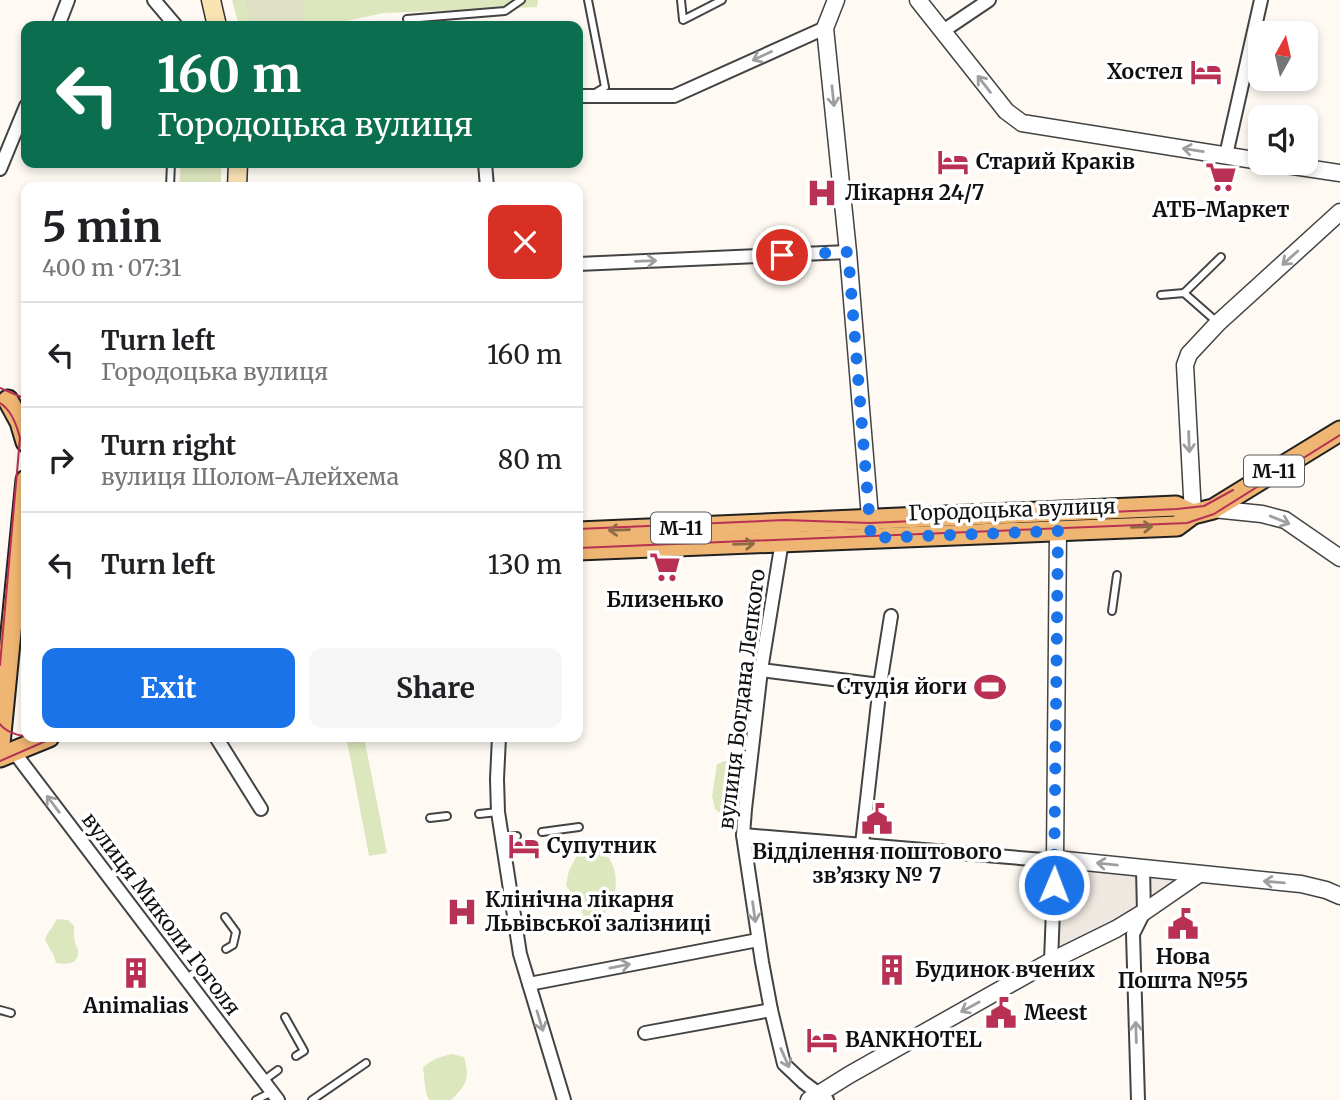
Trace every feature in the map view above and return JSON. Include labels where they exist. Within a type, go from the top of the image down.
[{"type":"main road","points":[[211,0],[216,21]]},
{"type":"main road","points":[[11,400],[21,425]]},
{"type":"main road","name":"Городоцька вулиця","points":[[583,550],[783,533],[1057,521],[1176,506],[1192,514],[1213,509],[1339,434]]},
{"type":"main road","name":"Городоцька вулиця","points":[[583,532],[783,533]]},
{"type":"main road","points":[[21,587],[5,751],[33,742]]},
{"type":"street","points":[[60,21],[68,0]]},
{"type":"street","points":[[154,0],[173,21]]},
{"type":"street","points":[[836,0],[825,28],[848,252],[871,529]]},
{"type":"street","points":[[918,0],[1006,111],[1022,123],[1248,159]]},
{"type":"street","points":[[943,31],[989,0]]},
{"type":"street","points":[[1226,155],[1261,0]]},
{"type":"street","points":[[584,95],[674,96],[825,28]]},
{"type":"street","points":[[0,169],[21,130]]},
{"type":"street","points":[[1318,170],[1340,173]]},
{"type":"street","points":[[1192,514],[1185,365],[1189,354],[1218,323],[1340,212]]},
{"type":"street","points":[[583,264],[848,252]]},
{"type":"street","points":[[1213,509],[1262,514],[1285,520],[1340,558]]},
{"type":"street","points":[[1051,961],[1055,859],[1057,521]]},
{"type":"street","name":"вулиця Богдана Лепкого","points":[[783,533],[761,670],[743,835],[758,940],[771,1010],[785,1064],[819,1098]]},
{"type":"street","points":[[862,844],[880,685],[891,616]]},
{"type":"street","points":[[761,670],[880,685]]},
{"type":"street","points":[[222,742],[261,809]]},
{"type":"street","points":[[499,742],[498,812],[520,954],[564,1100]]},
{"type":"street","name":"вулиця Миколи Гоголя","points":[[5,751],[191,975],[275,1096]]},
{"type":"street","points":[[743,835],[1055,859],[1301,884],[1340,896]]},
{"type":"street","points":[[1139,1100],[1133,934],[1144,912],[1143,869]]},
{"type":"street","points":[[819,1098],[861,1069],[1051,961],[1144,912],[1199,874]]},
{"type":"street","points":[[529,984],[758,940]]},
{"type":"street","points":[[645,1033],[771,1010]]},
{"type":"lane","points":[[407,19],[505,11],[521,0]]},
{"type":"lane","points":[[584,95],[605,88],[588,0]]},
{"type":"lane","points":[[681,0],[683,20],[722,0]]},
{"type":"lane","points":[[1161,295],[1184,293],[1221,257]]},
{"type":"lane","points":[[1184,293],[1218,323]]},
{"type":"lane","points":[[1112,611],[1117,575]]},
{"type":"lane","points":[[479,814],[498,812]]},
{"type":"lane","points":[[430,818],[447,817]]},
{"type":"lane","points":[[542,832],[579,827]]},
{"type":"lane","points":[[501,838],[517,836]]},
{"type":"lane","points":[[225,917],[236,932],[233,945],[226,949]]},
{"type":"lane","points":[[0,1010],[11,1013]]},
{"type":"lane","points":[[285,1017],[304,1051],[296,1056]]},
{"type":"lane","points":[[313,1100],[366,1063]]},
{"type":"lane","points":[[263,1080],[278,1070]]},
{"type":"lane","points":[[256,1100],[275,1096]]},
{"type":"green space","points":[[232,0],[538,0],[537,7],[384,13],[346,21],[238,21]]},
{"type":"green space","points":[[245,0],[303,0],[303,21],[250,21]]},
{"type":"green space","points":[[181,168],[221,168],[221,182],[179,182]]},
{"type":"green space","points":[[347,742],[365,742],[387,853],[369,856]]},
{"type":"green space","points":[[725,761],[737,763],[747,769],[738,825],[715,809],[712,796],[717,764]]},
{"type":"green space","points":[[590,848],[605,852],[614,868],[616,880],[611,905],[597,919],[585,918],[566,885],[569,870],[580,850]]},
{"type":"green space","points":[[57,919],[68,920],[74,926],[78,953],[74,962],[56,963],[45,940]]},
{"type":"green space","points":[[452,1054],[464,1057],[467,1076],[464,1085],[451,1100],[429,1100],[423,1068],[433,1060]]},
{"type":"shaded area","points":[[1055,859],[1199,874],[1051,961]]},
{"type":"tram line","points":[[0,388],[21,397]]},
{"type":"tram line","points":[[0,403],[11,414],[20,438],[0,665]]},
{"type":"tram line","points":[[583,548],[1187,523],[1214,514],[1340,435]]},
{"type":"tram line","points":[[583,529],[785,520],[870,523],[1177,509],[1204,506],[1233,490]]},
{"type":"tram line","points":[[0,724],[12,733],[21,735]]},
{"type":"tram line","points":[[0,761],[44,742]]},
{"type":"place","name":"Хостел","points":[[1206,72]]},
{"type":"place","name":"Старий Краків","points":[[953,162]]},
{"type":"place","name":"АТБ-Маркет","points":[[1221,177]]},
{"type":"place","name":"Лікарня 24/7","points":[[822,193]]},
{"type":"place","name":"Близенько","points":[[665,567]]},
{"type":"place","name":"Студія йоги","points":[[990,687]]},
{"type":"place","name":"Відділення поштового зв’язку № 7","points":[[877,819]]},
{"type":"place","name":"Супутник","points":[[524,846]]},
{"type":"place","name":"Клінічна лікарня Львівської залізниці","points":[[462,912]]},
{"type":"place","name":"Нова Пошта №55","points":[[1183,924]]},
{"type":"place","name":"Будинок вчених","points":[[892,970]]},
{"type":"place","name":"Animalias","points":[[136,973]]},
{"type":"place","name":"Meest","points":[[1001,1013]]},
{"type":"place","name":"BANKHOTEL","points":[[822,1040]]},
{"type":"route","points":[[782,255],[848,252],[871,538],[1058,531],[1054,885]]}]
